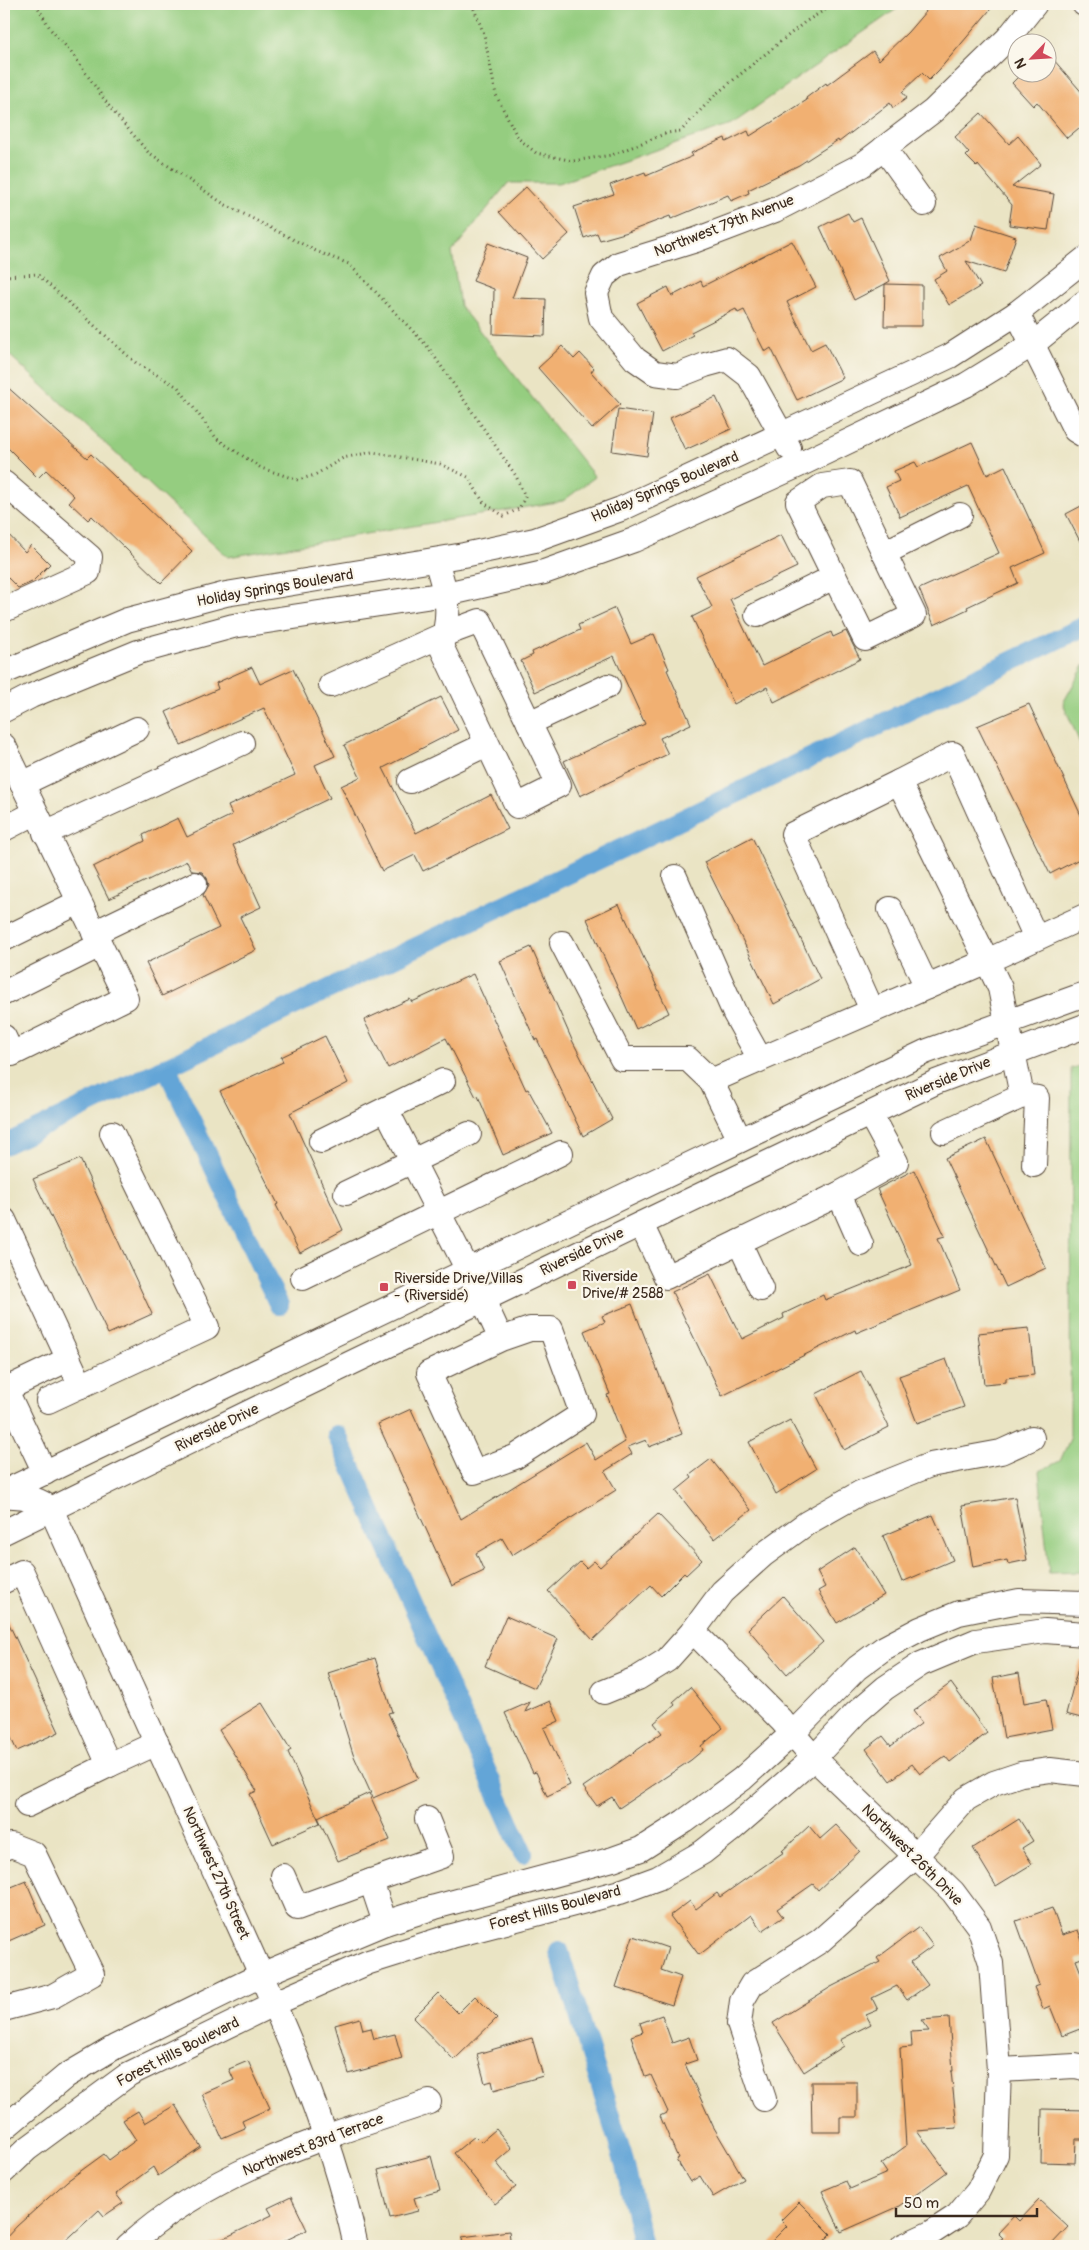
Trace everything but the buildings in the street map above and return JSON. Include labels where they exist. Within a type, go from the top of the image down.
[{"type":"street","name":"Northwest 79th Avenue","points":[[782,436],[749,376],[727,359],[704,365],[677,376],[655,373],[635,358],[601,318],[596,293],[604,276],[619,264],[696,240],[775,210],[862,164],[933,111],[1008,38],[1035,4]]},
{"type":"street","points":[[884,148],[924,204]]},
{"type":"street","name":"Holiday Springs Boulevard","points":[[4,672],[127,620],[226,594],[436,560],[535,540],[613,512],[782,436],[950,356],[1017,313],[1085,259]]},
{"type":"street","name":"Holiday Springs Boulevard","points":[[4,710],[31,696],[138,652],[233,626],[446,594],[544,572],[634,540],[804,463],[966,385],[1033,344],[1085,302]]},
{"type":"street","points":[[1017,313],[1075,430],[1085,436]]},
{"type":"street","points":[[782,436],[822,486]]},
{"type":"street","points":[[850,482],[884,553],[914,615],[865,639],[798,502],[822,486],[850,482]]},
{"type":"street","points":[[4,483],[90,557],[88,572],[4,610]]},
{"type":"street","points":[[884,553],[960,515]]},
{"type":"street","points":[[331,685],[445,634],[480,621],[559,785],[517,806],[441,646],[445,634],[449,615],[446,594],[436,560]]},
{"type":"street","points":[[757,615],[834,577]]},
{"type":"street","points":[[529,723],[608,686]]},
{"type":"street","points":[[22,784],[137,729]]},
{"type":"street","points":[[4,829],[40,823],[242,743]]},
{"type":"street","points":[[410,781],[488,744]]},
{"type":"street","points":[[4,746],[126,998],[12,1054],[4,1037]]},
{"type":"street","points":[[872,1010],[793,834],[953,754],[1036,938]]},
{"type":"street","points":[[899,782],[1000,988],[1022,1096]]},
{"type":"street","points":[[675,877],[735,1014],[760,1059]]},
{"type":"street","points":[[4,994],[195,884]]},
{"type":"street","points":[[4,939],[79,902]]},
{"type":"street","points":[[890,909],[927,987]]},
{"type":"street","points":[[711,1081],[987,961],[1085,916]]},
{"type":"street","points":[[562,943],[622,1059],[688,1059],[711,1081],[740,1140]]},
{"type":"street","name":"Riverside Drive","points":[[4,1494],[925,1052],[1085,994]]},
{"type":"street","name":"Riverside Drive","points":[[4,1532],[936,1082],[1085,1026]]},
{"type":"street","points":[[321,1140],[443,1081]]},
{"type":"street","points":[[944,1132],[1022,1096],[1037,1098],[1034,1165]]},
{"type":"street","points":[[386,1109],[501,1339]]},
{"type":"street","points":[[641,1224],[666,1277],[839,1194],[903,1159],[870,1114]]},
{"type":"street","points":[[48,1401],[208,1326],[112,1133]]},
{"type":"street","points":[[346,1193],[469,1134]]},
{"type":"street","points":[[303,1278],[561,1153]]},
{"type":"street","points":[[839,1194],[860,1244]]},
{"type":"street","points":[[4,1220],[80,1386]]},
{"type":"street","points":[[739,1242],[761,1289]]},
{"type":"street","points":[[530,1329],[551,1329],[582,1414],[515,1457],[474,1472],[429,1373],[501,1339],[530,1329]]},
{"type":"street","points":[[45,1473],[4,1388],[69,1359]]},
{"type":"street","points":[[604,1692],[638,1678],[667,1660],[693,1631],[722,1592],[762,1555],[807,1522],[860,1493],[930,1465],[1002,1452],[1032,1438]]},
{"type":"street","points":[[4,1494],[27,1497],[42,1502],[51,1510],[56,1492],[76,1458]]},
{"type":"street","name":"Northwest 27th Street","points":[[51,1510],[261,1974],[327,2136],[347,2204],[356,2246]]},
{"type":"street","points":[[4,1581],[22,1572],[109,1765]]},
{"type":"street","points":[[4,2128],[66,2076],[116,2046],[261,1974],[386,1924],[435,1907],[612,1859],[641,1849],[685,1821],[742,1780],[857,1668],[884,1648],[920,1629],[959,1613],[1020,1601],[1081,1602],[1080,1633]]},
{"type":"street","name":"Northwest 26th Drive","points":[[693,1631],[814,1758],[953,1892],[979,1927],[991,1963],[999,2070],[996,2154],[978,2191],[957,2216],[931,2233],[902,2246]]},
{"type":"street","name":"Forest Hills Boulevard","points":[[4,2171],[27,2150],[130,2074],[273,2004],[369,1962],[452,1936],[620,1892],[658,1878],[703,1852],[814,1758],[856,1713],[878,1694],[921,1664],[976,1641],[1045,1631],[1080,1633]]},
{"type":"street","points":[[27,1804],[157,1743]]},
{"type":"street","points":[[764,2099],[739,2024],[742,2001],[752,1984],[820,1941],[916,1856],[966,1800],[994,1783],[1021,1774],[1050,1770],[1085,1774]]},
{"type":"street","points":[[283,1876],[297,1908],[442,1856],[427,1820]]},
{"type":"street","points":[[4,1848],[11,1845],[34,1854],[92,1974],[52,1996],[4,2009]]},
{"type":"street","points":[[541,1878],[548,1911]]},
{"type":"street","points":[[371,1882],[386,1924]]},
{"type":"street","points":[[999,2070],[1075,2066],[1085,2068]]},
{"type":"street","name":"Northwest 83rd Terrace","points":[[128,2246],[184,2204],[248,2168],[327,2136],[429,2102]]},
{"type":"path","points":[[4,276],[37,274],[136,363],[178,387],[217,439],[261,468],[298,480],[315,475],[343,458],[372,452],[440,464],[468,478],[484,504],[504,516],[519,508],[525,496],[516,476],[428,346],[349,264],[316,251],[224,204],[148,152],[112,109],[71,52],[51,30],[36,4]]},
{"type":"path","points":[[472,4],[484,34],[496,96],[518,138],[536,153],[573,161],[612,155],[666,133],[681,131],[716,94],[805,22],[831,4]]},
{"type":"green space","points":[[4,4],[901,4],[898,8],[732,124],[559,183],[508,183],[452,252],[460,306],[595,477],[563,501],[228,557],[4,350]]},
{"type":"green space","points":[[1085,664],[1085,755],[1063,703]]},
{"type":"green space","points":[[1085,1065],[1085,1572],[1049,1573],[1039,1471],[1060,1461],[1070,1439],[1071,1068]]},
{"type":"waterway","points":[[4,1145],[1085,626]]},
{"type":"waterway","points":[[166,1067],[279,1305]]},
{"type":"waterway","points":[[337,1435],[523,1853]]},
{"type":"waterway","points":[[559,1951],[624,2161],[643,2246]]},
{"type":"place","name":"Riverside Drive/# 2588","points":[[572,1285]]},
{"type":"place","name":"Riverside Drive/Villas - (Riverside)","points":[[384,1287]]}]
